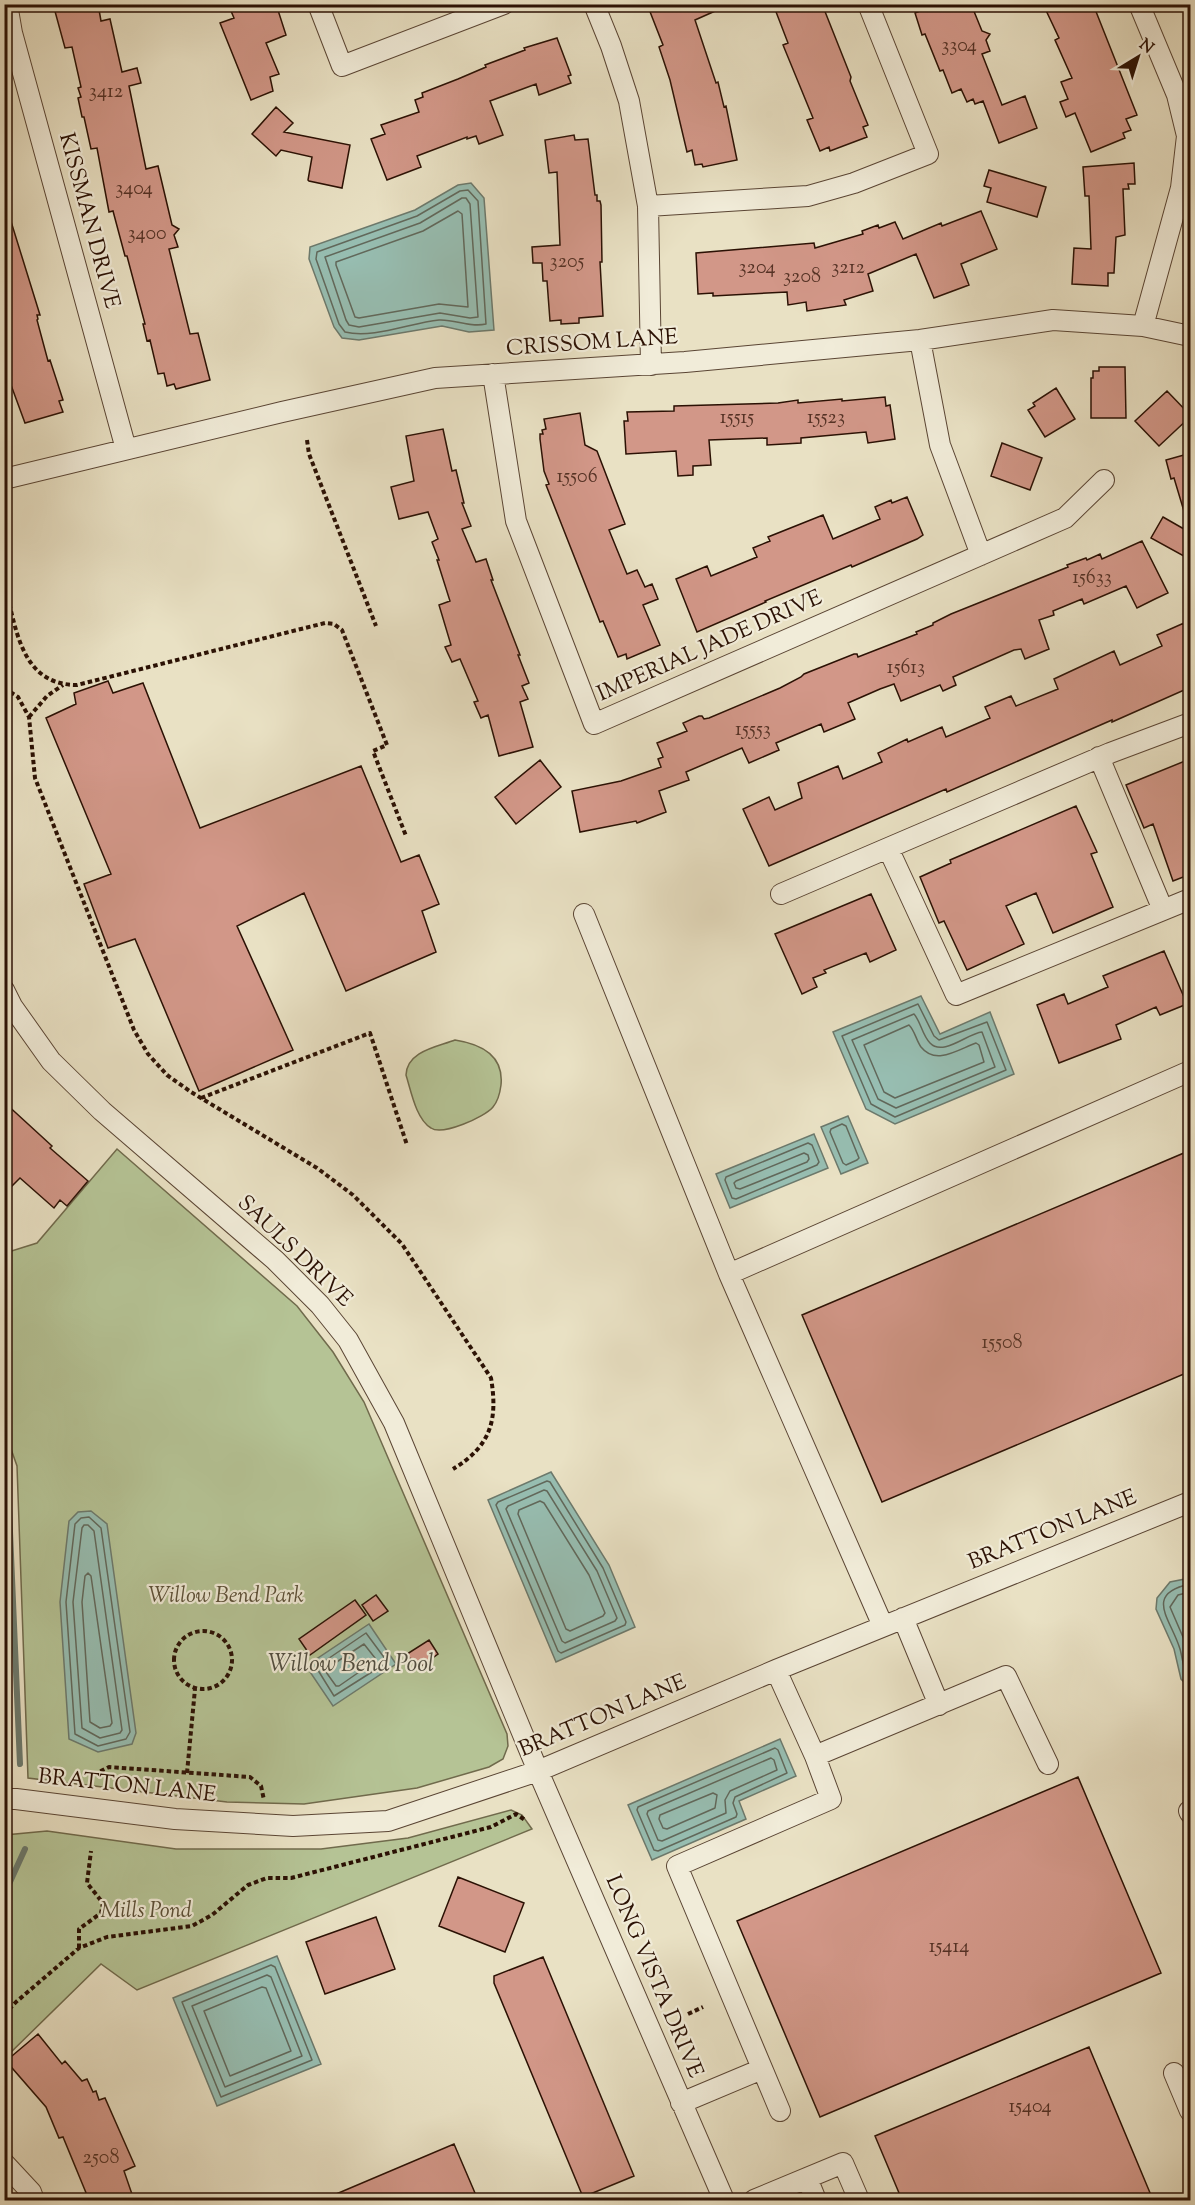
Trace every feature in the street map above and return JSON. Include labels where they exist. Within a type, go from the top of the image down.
[{"type":"street","name":"KISSMAN DRIVE","points":[[7,4],[12,33],[126,449]]},
{"type":"street","points":[[318,4],[342,66],[504,4]]},
{"type":"street","points":[[594,4],[629,101],[648,206],[651,365]]},
{"type":"street","points":[[648,206],[808,196],[854,183],[928,154],[868,4]]},
{"type":"street","points":[[1139,4],[1177,95],[1187,136],[1181,188],[1143,327]]},
{"type":"street","name":"CRISSOM LANE","points":[[4,480],[126,449],[435,378],[651,365],[920,340],[1053,320],[1143,327],[1191,336]]},
{"type":"street","points":[[920,340],[940,445],[981,555]]},
{"type":"street","name":"IMPERIAL JADE DRIVE","points":[[493,374],[516,521],[594,724],[1065,518],[1104,480]]},
{"type":"street","points":[[781,894],[1099,757],[1191,723]]},
{"type":"street","points":[[1099,757],[1163,910]]},
{"type":"street","points":[[888,849],[956,994],[1191,899]]},
{"type":"street","points":[[584,914],[729,1274],[883,1626]]},
{"type":"street","name":"SAULS DRIVE","points":[[4,990],[12,1006],[51,1061],[102,1111],[275,1260],[320,1305],[348,1340],[394,1423],[538,1772]]},
{"type":"street","points":[[729,1274],[1191,1071]]},
{"type":"street","name":"BRATTON LANE","points":[[4,1799],[175,1820],[304,1826],[388,1821],[538,1772],[776,1670],[1191,1502]]},
{"type":"street","points":[[903,1618],[939,1705]]},
{"type":"street","points":[[776,1670],[815,1756],[831,1799],[677,1866],[780,2111]]},
{"type":"street","points":[[815,1756],[1006,1676],[1048,1764]]},
{"type":"street","name":"LONG VISTA DRIVE","points":[[538,1772],[724,2200]]},
{"type":"street","points":[[681,2103],[762,2069]]},
{"type":"street","points":[[1174,2073],[1191,2111]]},
{"type":"street","points":[[4,2163],[31,2192],[34,2200]]},
{"type":"street","points":[[754,2200],[843,2163],[859,2200]]},
{"type":"street","points":[[807,2178],[816,2200]]},
{"type":"path","points":[[307,440],[309,454],[376,626]]},
{"type":"path","points":[[4,582],[23,654],[38,672],[63,685],[77,685],[325,623],[334,624],[342,630],[387,745],[373,751],[406,837]]},
{"type":"path","points":[[29,717],[47,696],[63,685]]},
{"type":"path","points":[[4,688],[18,698],[29,717],[35,778],[134,1030],[148,1054],[166,1075],[317,1168],[353,1195],[402,1244],[491,1378],[494,1414],[482,1444],[471,1458],[453,1469]]},
{"type":"path","points":[[201,1098],[370,1033],[407,1145]]},
{"type":"path","points":[[193,1632],[213,1632],[228,1645],[232,1664],[223,1682],[206,1690],[195,1689],[187,1685],[175,1671],[174,1652],[178,1643],[193,1632]]},
{"type":"path","points":[[188,1773],[195,1689]]},
{"type":"path","points":[[99,1778],[99,1772],[109,1767],[250,1777],[261,1786],[264,1800]]},
{"type":"path","points":[[4,2015],[79,1948],[107,1937],[192,1926],[212,1915],[248,1885],[267,1878],[291,1878],[491,1827],[516,1814],[525,1820]]},
{"type":"path","points":[[79,1948],[79,1929],[101,1913],[104,1904],[87,1883],[91,1851]]},
{"type":"path","points":[[688,2014],[703,2007]]},
{"type":"green space","points":[[455,1040],[474,1044],[495,1059],[501,1075],[500,1091],[493,1107],[481,1116],[453,1128],[436,1130],[421,1118],[406,1075],[408,1067],[417,1055]]},
{"type":"green space","name":"Willow Bend Park","points":[[117,1149],[297,1306],[333,1352],[364,1402],[507,1734],[508,1746],[503,1759],[489,1767],[417,1788],[304,1804],[227,1802],[28,1778],[17,1466],[5,1432],[5,1253],[37,1243]]},
{"type":"green space","name":"Mills Pond","points":[[511,1810],[522,1815],[532,1829],[137,1990],[101,1964],[5,2058],[5,1835],[47,1831],[176,1849],[321,1849],[408,1838]]},
{"type":"water","points":[[471,183],[484,198],[494,330],[469,332],[442,326],[359,340],[342,338],[334,327],[309,259],[310,247],[415,210],[458,185]]},
{"type":"water","points":[[921,996],[940,1034],[990,1012],[1014,1074],[895,1124],[866,1109],[833,1032]]},
{"type":"water","points":[[848,1116],[868,1163],[841,1174],[821,1127]]},
{"type":"water","points":[[814,1134],[828,1168],[730,1208],[716,1174]]},
{"type":"water","points":[[551,1472],[609,1565],[635,1627],[556,1662],[488,1500]]},
{"type":"water","points":[[91,1511],[107,1524],[136,1733],[132,1744],[98,1752],[69,1739],[60,1602],[69,1521],[78,1512]]},
{"type":"water","points":[[1190,1578],[1190,1688],[1181,1679],[1174,1649],[1156,1609],[1157,1598],[1170,1582]]},
{"type":"water","name":"Willow Bend Pool","points":[[369,1624],[396,1664],[333,1706],[306,1666]]},
{"type":"water","points":[[780,1739],[796,1776],[739,1801],[746,1819],[652,1860],[628,1805]]},
{"type":"water","points":[[277,1956],[321,2064],[217,2106],[173,1998]]},
{"type":"building","points":[[53,4],[98,4],[101,21],[110,19],[122,72],[137,68],[141,83],[129,86],[146,169],[158,166],[172,225],[179,229],[174,235],[178,247],[169,249],[190,334],[198,333],[210,380],[176,389],[174,384],[167,386],[164,373],[158,374],[150,340],[147,341],[143,324],[145,324],[127,256],[125,256],[113,211],[109,212],[97,148],[91,149],[84,117],[82,117],[78,98],[81,97],[78,88],[81,87],[72,47],[65,48]]},
{"type":"building","points":[[228,4],[276,4],[286,35],[266,43],[279,74],[270,77],[273,91],[251,100],[220,23],[234,18]]},
{"type":"building","points":[[647,4],[731,4],[695,20],[716,83],[718,82],[724,107],[726,106],[737,160],[703,167],[702,164],[695,165],[692,150],[687,152],[670,80],[659,47],[663,45]]},
{"type":"building","points":[[773,4],[822,4],[868,125],[863,127],[867,137],[830,151],[829,147],[820,151],[807,120],[813,118],[783,45],[788,43]]},
{"type":"building","points":[[917,4],[971,4],[982,31],[990,34],[986,40],[990,51],[982,54],[1002,105],[1025,96],[1037,128],[999,143],[983,101],[975,104],[973,99],[967,102],[961,89],[952,93],[925,34],[922,35],[915,13],[920,11]]},
{"type":"building","points":[[1043,4],[1093,4],[1137,115],[1126,119],[1131,130],[1123,133],[1125,138],[1091,152],[1075,113],[1066,117],[1060,102],[1068,99],[1061,82],[1072,78],[1055,40],[1059,38]]},
{"type":"building","points":[[557,38],[571,75],[568,76],[571,83],[539,95],[536,84],[490,101],[503,135],[479,144],[476,136],[467,139],[467,137],[417,156],[421,167],[387,180],[371,139],[385,134],[381,125],[419,112],[415,100],[423,97],[422,93],[525,50],[524,48]]},
{"type":"building","points":[[276,107],[293,123],[284,132],[350,145],[342,188],[308,180],[312,157],[281,150],[276,156],[252,134]]},
{"type":"building","points":[[574,135],[575,140],[588,139],[595,195],[601,205],[602,262],[600,262],[603,316],[579,318],[579,323],[561,324],[561,320],[550,321],[547,281],[543,281],[542,263],[533,263],[532,247],[560,245],[557,172],[549,173],[545,140]]},
{"type":"building","points":[[1134,163],[1135,184],[1128,184],[1129,189],[1123,189],[1125,235],[1116,237],[1114,273],[1108,273],[1108,286],[1072,284],[1074,248],[1091,249],[1089,196],[1085,196],[1083,167]]},
{"type":"building","points":[[989,170],[1046,187],[1037,217],[987,202],[991,188],[984,186]]},
{"type":"building","points":[[981,211],[997,249],[961,264],[969,285],[934,298],[916,254],[868,274],[873,291],[844,300],[846,305],[807,311],[806,302],[788,305],[787,292],[713,296],[713,293],[698,294],[696,253],[814,243],[815,248],[863,234],[862,231],[878,225],[879,228],[895,222],[903,239],[941,223],[942,226]]},
{"type":"building","points":[[9,215],[40,315],[37,315],[37,320],[48,361],[50,360],[63,400],[59,401],[63,412],[25,423],[11,385],[9,386],[4,367],[4,216]]},
{"type":"building","points":[[1099,367],[1125,367],[1126,418],[1091,418],[1091,378],[1093,378],[1093,371],[1099,371]]},
{"type":"building","points":[[1056,388],[1075,419],[1045,437],[1028,410],[1035,406],[1033,403]]},
{"type":"building","points":[[1167,391],[1191,416],[1159,446],[1135,421]]},
{"type":"building","points":[[885,397],[886,406],[890,405],[895,439],[868,443],[866,432],[801,438],[801,443],[767,445],[767,438],[709,440],[711,465],[693,466],[693,475],[678,476],[676,451],[626,454],[624,421],[628,421],[627,412],[674,411],[674,406],[778,403],[798,400],[798,403]]},
{"type":"building","points":[[580,413],[585,445],[597,451],[625,524],[609,530],[627,574],[637,570],[645,587],[652,584],[658,599],[643,605],[660,645],[627,659],[626,654],[618,657],[603,621],[600,622],[546,485],[549,484],[544,471],[540,439],[540,434],[543,434],[542,430],[546,429],[544,419]]},
{"type":"building","points":[[443,429],[452,471],[456,470],[464,503],[462,503],[471,526],[462,529],[476,562],[486,559],[493,580],[491,580],[529,683],[522,686],[528,699],[520,702],[533,747],[499,756],[488,715],[481,718],[474,702],[478,701],[460,659],[452,662],[445,647],[451,645],[439,605],[450,601],[432,542],[438,539],[428,512],[399,519],[391,487],[414,481],[406,436]]},
{"type":"building","points":[[1002,443],[1042,458],[1030,490],[991,476]]},
{"type":"building","points":[[1191,453],[1191,517],[1186,518],[1166,460]]},
{"type":"building","points":[[907,497],[923,535],[917,539],[765,601],[697,632],[676,579],[707,566],[711,576],[757,557],[753,548],[770,541],[768,537],[823,515],[833,539],[880,519],[875,507],[891,500],[892,503]]},
{"type":"building","points":[[1163,517],[1191,533],[1191,560],[1151,538]]},
{"type":"building","points":[[1142,541],[1168,593],[1137,608],[1126,586],[1084,604],[1082,599],[1053,611],[1054,615],[1039,620],[1049,649],[1025,659],[1021,649],[1014,650],[953,677],[956,685],[943,691],[940,685],[901,701],[894,684],[880,689],[848,703],[855,719],[824,732],[821,724],[776,743],[779,750],[749,763],[742,748],[686,772],[689,780],[659,791],[666,812],[637,823],[636,821],[580,832],[572,791],[621,781],[661,767],[658,759],[663,757],[657,743],[687,731],[683,723],[699,716],[704,719],[709,718],[780,688],[804,674],[854,654],[858,657],[917,634],[916,632],[951,614],[1068,567],[1067,565],[1100,554],[1102,559]]},
{"type":"building","points":[[1184,623],[1191,638],[1191,687],[769,866],[743,809],[769,797],[775,810],[802,798],[798,783],[838,766],[843,779],[882,762],[878,753],[907,739],[908,742],[942,727],[946,737],[990,718],[985,707],[1011,696],[1016,706],[1058,689],[1054,679],[1114,651],[1120,665],[1162,646],[1157,635]]},
{"type":"building","points":[[108,681],[113,693],[143,683],[200,828],[361,766],[401,862],[419,855],[439,904],[422,911],[436,952],[346,991],[304,893],[237,926],[293,1050],[199,1091],[135,939],[108,948],[84,884],[111,874],[46,718],[76,704],[74,693]]},
{"type":"building","points":[[540,760],[561,787],[516,824],[495,797]]},
{"type":"building","points":[[1185,761],[1191,775],[1191,874],[1173,881],[1153,824],[1144,828],[1126,785]]},
{"type":"building","points":[[1076,806],[1097,852],[1091,854],[1113,907],[1053,933],[1036,893],[1006,906],[1024,944],[967,970],[944,921],[939,923],[920,877],[951,863],[950,860]]},
{"type":"building","points":[[871,894],[896,950],[870,962],[866,953],[824,970],[826,973],[813,978],[817,987],[802,994],[775,934]]},
{"type":"building","points":[[1164,951],[1187,1004],[1160,1015],[1156,1007],[1116,1025],[1121,1039],[1059,1063],[1037,1005],[1064,994],[1068,1004],[1108,987],[1103,976]]},
{"type":"building","points":[[4,1102],[52,1146],[50,1148],[88,1181],[67,1206],[60,1200],[54,1208],[20,1178],[4,1194]]},
{"type":"building","points":[[1191,1150],[1191,1371],[882,1502],[802,1315]]},
{"type":"building","points":[[376,1595],[388,1611],[373,1621],[362,1605]]},
{"type":"building","points":[[355,1600],[366,1615],[310,1655],[299,1639]]},
{"type":"building","points":[[429,1640],[438,1654],[417,1669],[407,1654]]},
{"type":"building","points":[[1078,1777],[1161,1973],[820,2117],[737,1921]]},
{"type":"building","points":[[458,1877],[524,1903],[505,1952],[439,1926]]},
{"type":"building","points":[[376,1917],[395,1969],[325,1994],[306,1942]]},
{"type":"building","points":[[543,1957],[634,2176],[583,2197],[494,1983],[494,1976]]},
{"type":"building","points":[[38,2034],[62,2064],[65,2061],[82,2081],[87,2079],[93,2092],[96,2091],[99,2100],[105,2098],[135,2166],[124,2171],[134,2200],[89,2200],[63,2137],[59,2138],[46,2107],[6,2061]]},
{"type":"building","points":[[1089,2047],[1153,2200],[902,2200],[875,2136]]},
{"type":"building","points":[[454,2144],[478,2200],[322,2200]]},
{"type":"waterway","points":[[4,1455],[7,1462],[20,1764]]},
{"type":"waterway","points":[[4,1895],[25,1849]]}]
